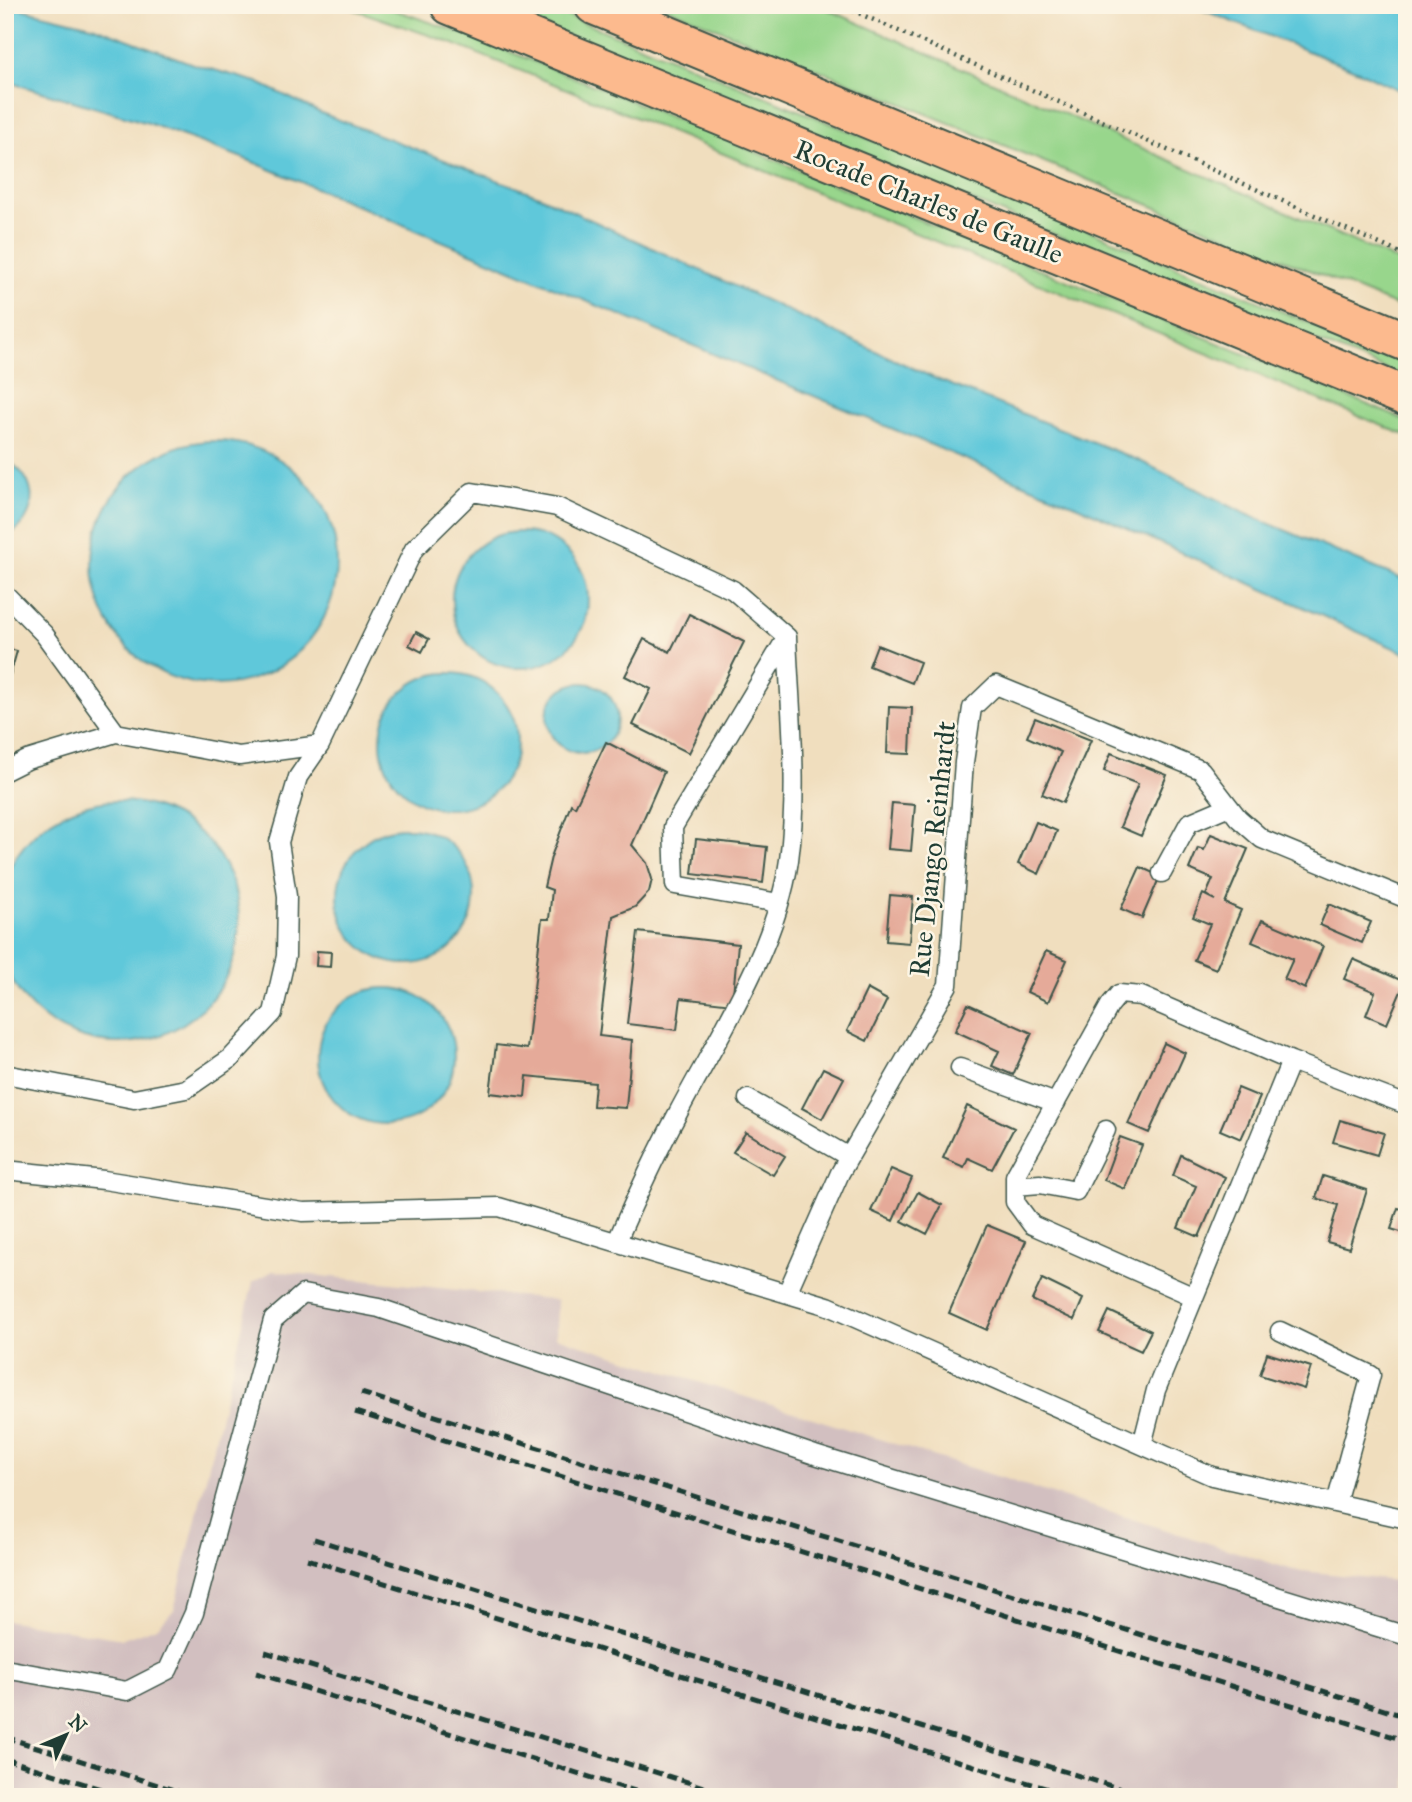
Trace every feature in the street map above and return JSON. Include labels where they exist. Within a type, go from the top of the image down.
[{"type":"main road","name":"Rocade Charles de Gaulle","points":[[450,5],[1407,397]]},
{"type":"main road","name":"Rocade Charles de Gaulle","points":[[594,5],[1407,342]]},
{"type":"lane","points":[[5,1074],[134,1099],[186,1089],[231,1058],[273,1013],[286,956],[287,896],[279,842],[298,776],[320,746],[414,549],[472,492],[557,507],[733,590],[787,636],[794,771],[789,860],[779,902],[739,1004],[678,1112],[617,1241]]},
{"type":"lane","points":[[5,594],[44,634],[116,733]]},
{"type":"lane","points":[[779,902],[675,885],[673,827],[787,636]]},
{"type":"lane","name":"Rue Django Reinhardt","points":[[787,1293],[849,1157],[948,985],[972,708],[996,685],[1201,770],[1229,806],[1262,839],[1407,899]]},
{"type":"lane","points":[[5,771],[27,760],[116,733],[239,756],[320,746]]},
{"type":"lane","points":[[1162,873],[1189,823],[1229,806]]},
{"type":"lane","points":[[1192,1296],[1032,1225],[1015,1202],[1015,1177],[1110,1005],[1119,994],[1140,996],[1291,1061],[1407,1105]]},
{"type":"lane","points":[[1142,1445],[1156,1390],[1192,1296],[1291,1061]]},
{"type":"lane","points":[[960,1068],[1056,1103]]},
{"type":"lane","points":[[747,1099],[849,1157]]},
{"type":"lane","points":[[1015,1186],[1040,1184],[1076,1191],[1106,1130]]},
{"type":"lane","points":[[5,1170],[104,1180],[303,1212],[499,1207],[828,1306],[1212,1476],[1407,1519]]},
{"type":"lane","points":[[5,1669],[127,1691],[167,1670],[194,1613],[273,1320],[303,1294],[379,1308],[815,1455],[1407,1636]]},
{"type":"lane","points":[[1280,1331],[1371,1375],[1336,1503]]},
{"type":"path","points":[[840,5],[1407,257]]},
{"type":"shaded area","points":[[273,1271],[557,1300],[556,1337],[1293,1570],[1407,1582],[1407,1797],[5,1797],[5,1620],[123,1639],[157,1627],[174,1610],[253,1282]]},
{"type":"green space","points":[[341,5],[380,5],[473,37],[605,90],[1407,421],[1407,436],[569,90],[446,41]]},
{"type":"green space","points":[[492,5],[541,5],[979,184],[1407,364],[1407,378]]},
{"type":"green space","points":[[660,5],[818,5],[1407,265],[1407,310]]},
{"type":"water","points":[[5,5],[92,26],[193,64],[257,82],[321,113],[537,195],[934,378],[1140,461],[1246,514],[1407,581],[1407,654],[1080,507],[248,160],[148,123],[5,81]]},
{"type":"water","points":[[1190,5],[1407,5],[1407,94],[1361,72]]},
{"type":"water","points":[[215,441],[250,446],[262,451],[283,462],[301,477],[316,495],[327,516],[332,528],[337,563],[332,598],[327,610],[316,631],[301,649],[283,664],[262,675],[250,680],[215,685],[180,680],[168,675],[147,664],[129,649],[114,631],[103,610],[98,598],[93,563],[98,528],[103,516],[114,495],[129,477],[147,462],[168,451],[180,446]]},
{"type":"water","points":[[5,460],[17,467],[25,477],[32,498],[25,520],[17,530],[5,537]]},
{"type":"water","points":[[520,532],[546,537],[568,552],[583,574],[588,600],[583,626],[568,648],[546,663],[520,668],[494,663],[472,648],[457,626],[452,600],[457,574],[472,552],[494,537]]},
{"type":"water","points":[[449,673],[475,678],[497,693],[512,715],[517,741],[512,767],[497,789],[475,804],[449,809],[423,804],[401,789],[386,767],[381,741],[386,715],[401,693],[423,678]]},
{"type":"water","points":[[582,683],[601,689],[611,699],[617,718],[611,737],[601,747],[582,753],[563,747],[553,737],[547,718],[553,699],[563,689]]},
{"type":"water","points":[[118,801],[164,810],[195,829],[211,845],[234,887],[239,922],[230,968],[211,999],[195,1015],[153,1038],[118,1043],[72,1034],[41,1015],[25,999],[2,957],[-3,922],[6,876],[25,845],[41,829],[83,806]]},
{"type":"water","points":[[406,828],[432,833],[454,848],[469,870],[474,896],[469,922],[454,944],[432,959],[406,964],[380,959],[358,944],[343,922],[338,896],[343,870],[358,848],[380,833]]},
{"type":"water","points":[[386,988],[412,993],[434,1008],[449,1030],[454,1056],[449,1082],[434,1104],[412,1119],[386,1124],[360,1119],[338,1104],[323,1082],[318,1056],[323,1030],[338,1008],[360,993]]},
{"type":"building","points":[[689,614],[744,642],[689,753],[633,725],[651,689],[625,676],[644,639],[670,652]]},
{"type":"building","points":[[416,632],[429,639],[422,652],[409,645]]},
{"type":"building","points":[[877,645],[920,662],[912,683],[869,666]]},
{"type":"building","points":[[5,648],[17,651],[6,690],[5,689]]},
{"type":"building","points":[[889,707],[912,708],[910,754],[887,753]]},
{"type":"building","points":[[1035,718],[1091,740],[1063,803],[1042,794],[1061,752],[1027,737]]},
{"type":"building","points":[[606,742],[664,772],[632,845],[647,863],[652,879],[649,892],[635,907],[613,916],[599,1036],[632,1040],[626,1108],[593,1106],[595,1083],[527,1076],[525,1097],[490,1093],[496,1045],[527,1049],[542,919],[549,919],[552,890],[544,887],[551,857],[571,804],[575,807]]},
{"type":"building","points":[[1111,753],[1167,775],[1141,836],[1120,827],[1138,784],[1104,771]]},
{"type":"building","points":[[892,803],[915,805],[911,851],[888,849]]},
{"type":"building","points":[[1036,822],[1057,831],[1039,874],[1018,864]]},
{"type":"building","points":[[1211,834],[1248,849],[1225,903],[1241,910],[1216,969],[1194,960],[1210,924],[1193,917],[1203,894],[1215,900],[1206,895],[1213,879],[1189,869],[1198,848],[1204,850]]},
{"type":"building","points":[[696,839],[767,847],[763,883],[692,874]]},
{"type":"building","points":[[1140,867],[1160,876],[1142,918],[1121,909]]},
{"type":"building","points":[[890,895],[913,897],[909,943],[886,941]]},
{"type":"building","points":[[1329,904],[1371,922],[1362,943],[1320,925]]},
{"type":"building","points":[[1262,920],[1323,946],[1305,989],[1284,979],[1293,959],[1252,942]]},
{"type":"building","points":[[638,932],[738,944],[732,1004],[681,998],[677,1030],[627,1024]]},
{"type":"building","points":[[317,951],[331,952],[330,967],[316,966]]},
{"type":"building","points":[[1046,951],[1067,960],[1048,1002],[1027,992]]},
{"type":"building","points":[[1353,959],[1405,982],[1387,1024],[1366,1015],[1375,992],[1344,979]]},
{"type":"building","points":[[867,989],[887,1000],[867,1041],[847,1031]]},
{"type":"building","points":[[968,1004],[1032,1033],[1013,1075],[992,1066],[999,1051],[955,1031]]},
{"type":"building","points":[[1164,1043],[1185,1053],[1149,1133],[1128,1124]]},
{"type":"building","points":[[823,1068],[844,1078],[822,1119],[802,1108]]},
{"type":"building","points":[[1238,1088],[1260,1097],[1241,1139],[1220,1130]]},
{"type":"building","points":[[967,1106],[1014,1128],[992,1169],[968,1158],[964,1167],[943,1158]]},
{"type":"building","points":[[1340,1120],[1384,1133],[1377,1155],[1333,1142]]},
{"type":"building","points":[[746,1132],[785,1156],[773,1175],[733,1152]]},
{"type":"building","points":[[1120,1137],[1142,1145],[1125,1189],[1104,1180]]},
{"type":"building","points":[[1181,1155],[1225,1177],[1199,1237],[1178,1228],[1196,1186],[1173,1176]]},
{"type":"building","points":[[891,1169],[912,1178],[893,1221],[871,1211]]},
{"type":"building","points":[[1323,1176],[1367,1190],[1349,1248],[1327,1242],[1338,1205],[1316,1198]]},
{"type":"building","points":[[918,1192],[942,1205],[927,1234],[902,1221]]},
{"type":"building","points":[[1398,1208],[1407,1210],[1407,1234],[1391,1229]]},
{"type":"building","points":[[987,1225],[1026,1241],[987,1330],[949,1313]]},
{"type":"building","points":[[1042,1279],[1083,1299],[1074,1320],[1032,1300]]},
{"type":"building","points":[[1109,1311],[1151,1331],[1141,1351],[1099,1332]]},
{"type":"building","points":[[1267,1353],[1311,1367],[1304,1389],[1260,1375]]},
{"type":"railway","points":[[361,1393],[1407,1717]]},
{"type":"railway","points":[[355,1412],[1407,1741]]},
{"type":"railway","points":[[314,1539],[1147,1797]]},
{"type":"railway","points":[[307,1559],[1074,1797]]},
{"type":"railway","points":[[265,1652],[736,1797]]},
{"type":"railway","points":[[256,1673],[654,1797]]},
{"type":"railway","points":[[5,1737],[196,1797]]},
{"type":"railway","points":[[5,1759],[126,1797]]}]
